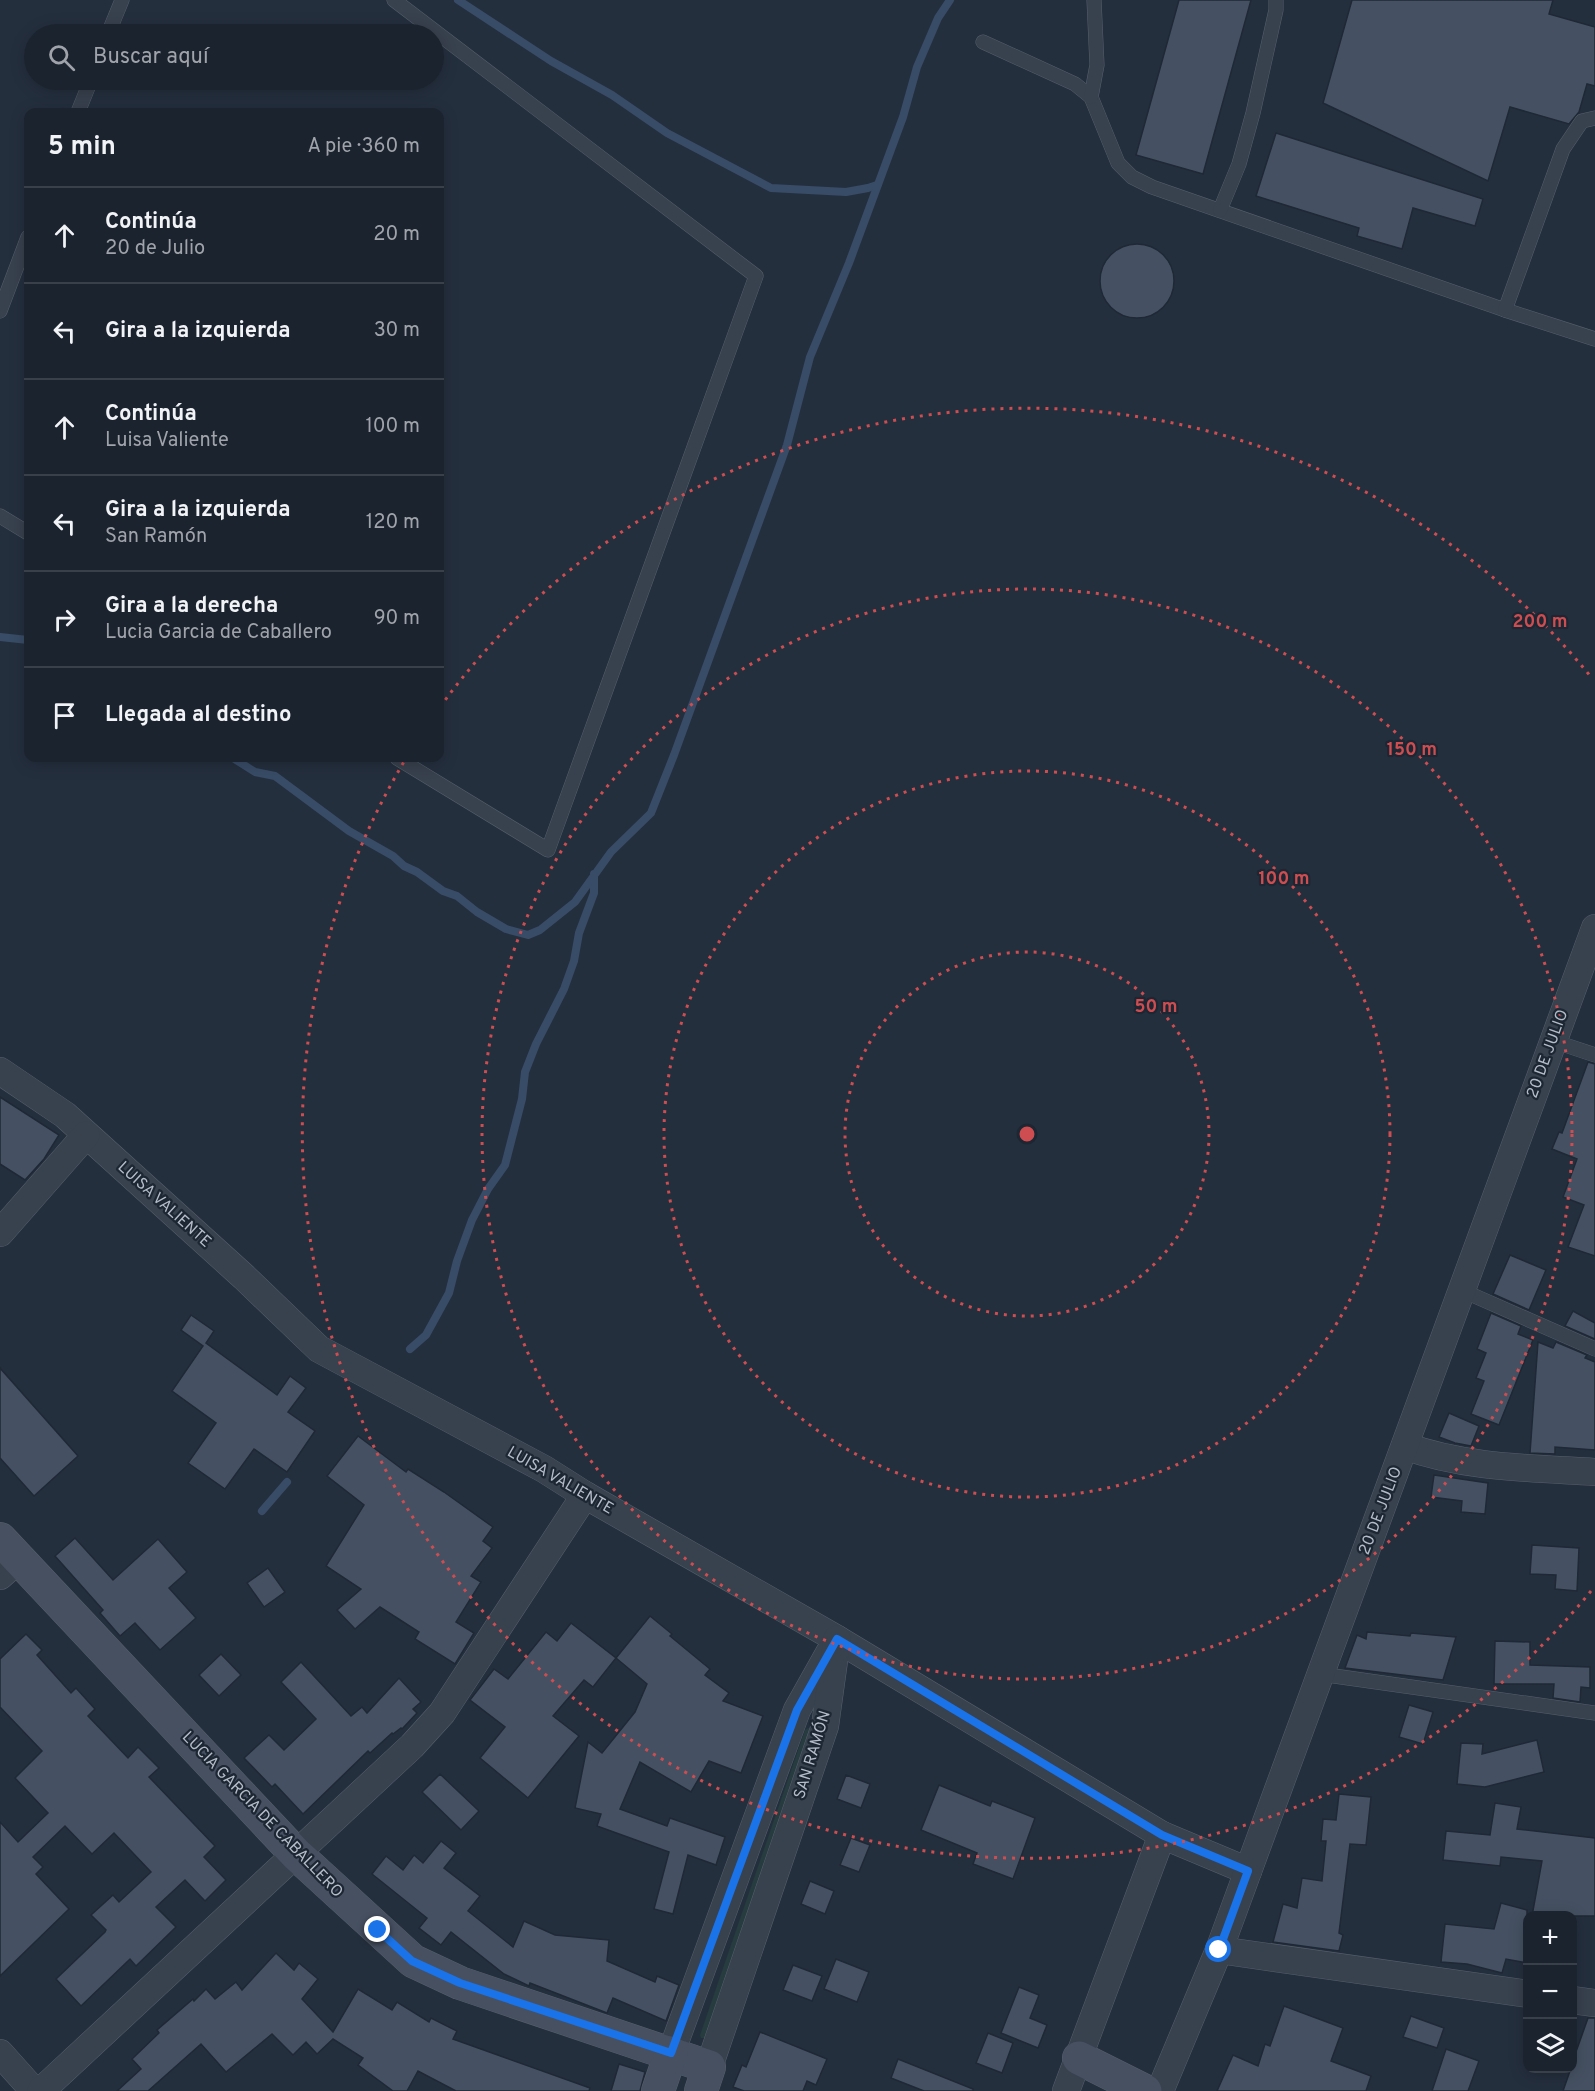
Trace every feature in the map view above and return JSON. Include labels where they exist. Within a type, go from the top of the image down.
[{"type":"street","name":"20 DE JULIO","points":[[1160,2091],[1219,1950],[1595,928]]},
{"type":"street","name":"LUISA VALIENTE","points":[[0,1071],[65,1115],[244,1277],[319,1349],[544,1469],[585,1495],[837,1639],[1162,1835],[1248,1871]]},
{"type":"street","points":[[0,1233],[86,1135]]},
{"type":"street","points":[[1406,1446],[1431,1456],[1467,1461],[1595,1472]]},
{"type":"street","points":[[41,2091],[412,1746],[442,1713],[585,1495]]},
{"type":"street","name":"LUCIA GARCIA DE CABALLERO","points":[[6,1558],[296,1854],[412,1961],[460,1983],[671,2053],[705,2079]]},
{"type":"street","name":"SAN RAMÓN","points":[[658,2091],[797,1710],[837,1639]]},
{"type":"street","name":"SAN RAMÓN","points":[[705,2079],[825,1726],[837,1639]]},
{"type":"street","points":[[1066,2091],[1162,1835]]},
{"type":"street","points":[[1219,1950],[1523,1993]]},
{"type":"street","points":[[1577,2001],[1595,2003]]},
{"type":"street","points":[[0,2053],[34,2091]]},
{"type":"street","points":[[1079,2058],[1145,2091]]},
{"type":"lane","points":[[112,24],[122,0]]},
{"type":"lane","points":[[394,0],[425,24]]},
{"type":"lane","points":[[1091,97],[1097,65],[1094,0]]},
{"type":"lane","points":[[1220,210],[1239,164],[1253,113],[1276,10],[1276,0]]},
{"type":"lane","points":[[404,762],[548,850],[756,276],[444,38]]},
{"type":"lane","points":[[983,42],[1075,84],[1091,97],[1118,163],[1132,177],[1152,187],[1595,339]]},
{"type":"lane","points":[[80,108],[87,90]]},
{"type":"lane","points":[[1505,310],[1563,149],[1582,121],[1595,118]]},
{"type":"lane","points":[[0,311],[24,248]]},
{"type":"lane","points":[[0,516],[24,531]]},
{"type":"lane","points":[[1553,1041],[1595,1055]]},
{"type":"lane","points":[[1461,1290],[1595,1348]]},
{"type":"lane","points":[[1320,1674],[1595,1713]]},
{"type":"green space","points":[[810,1729],[706,2038],[701,2038],[700,2035],[805,1730]]},
{"type":"building","points":[[1179,0],[1251,0],[1203,174],[1136,155]]},
{"type":"building","points":[[1352,0],[1553,0],[1549,14],[1595,27],[1595,86],[1587,84],[1579,112],[1569,124],[1510,107],[1488,181],[1323,103]]},
{"type":"building","points":[[1276,133],[1483,199],[1475,226],[1413,208],[1402,249],[1357,236],[1359,228],[1256,196]]},
{"type":"building","points":[[1137,244],[1151,247],[1163,255],[1171,267],[1174,281],[1171,295],[1163,307],[1151,315],[1137,318],[1123,315],[1111,307],[1103,295],[1100,281],[1103,267],[1111,255],[1123,247]]},
{"type":"building","points":[[1588,1062],[1595,1064],[1595,1256],[1568,1247],[1584,1205],[1563,1197],[1577,1159],[1552,1149],[1559,1132],[1562,1133]]},
{"type":"building","points":[[0,1097],[59,1135],[44,1159],[25,1180],[0,1164]]},
{"type":"building","points":[[1510,1255],[1546,1270],[1529,1310],[1493,1294]]},
{"type":"building","points":[[1573,1311],[1595,1323],[1595,1339],[1565,1326]]},
{"type":"building","points":[[1491,1313],[1521,1326],[1518,1334],[1533,1340],[1499,1425],[1471,1414],[1484,1381],[1476,1378],[1486,1353],[1477,1349]]},
{"type":"building","points":[[191,1315],[214,1331],[206,1343],[277,1395],[290,1376],[306,1388],[288,1412],[315,1431],[287,1472],[254,1449],[225,1489],[188,1463],[216,1423],[172,1391],[203,1346],[181,1330]]},
{"type":"building","points":[[1538,1342],[1553,1348],[1556,1342],[1587,1355],[1585,1358],[1595,1362],[1595,1450],[1555,1447],[1555,1454],[1530,1453]]},
{"type":"building","points":[[0,1368],[78,1456],[34,1496],[0,1458]]},
{"type":"building","points":[[1449,1413],[1479,1426],[1471,1446],[1439,1437]]},
{"type":"building","points":[[358,1436],[406,1472],[408,1469],[493,1527],[483,1541],[492,1548],[471,1576],[481,1582],[456,1622],[474,1633],[455,1664],[415,1639],[419,1632],[380,1607],[355,1629],[337,1610],[361,1589],[326,1566],[364,1505],[327,1476]]},
{"type":"building","points":[[1434,1475],[1488,1483],[1485,1514],[1461,1512],[1462,1501],[1431,1497]]},
{"type":"building","points":[[75,1538],[113,1580],[158,1539],[187,1572],[169,1588],[196,1618],[160,1650],[135,1623],[120,1636],[100,1613],[103,1610],[55,1556]]},
{"type":"building","points":[[1532,1545],[1579,1548],[1577,1591],[1555,1589],[1556,1575],[1530,1574]]},
{"type":"building","points":[[268,1568],[285,1592],[264,1607],[247,1583]]},
{"type":"building","points":[[650,1616],[710,1669],[705,1675],[729,1693],[723,1701],[763,1716],[741,1773],[709,1761],[691,1792],[640,1762],[620,1809],[667,1826],[670,1818],[725,1837],[716,1865],[688,1855],[673,1914],[654,1909],[669,1852],[597,1826],[601,1814],[575,1808],[588,1742],[602,1753],[635,1712],[647,1684],[616,1658]]},
{"type":"building","points":[[571,1623],[616,1658],[593,1687],[584,1680],[553,1716],[579,1736],[528,1798],[480,1758],[505,1727],[470,1700],[494,1669],[508,1679],[546,1632],[557,1641]]},
{"type":"building","points":[[1367,1632],[1456,1637],[1443,1680],[1345,1668],[1357,1635],[1366,1639]]},
{"type":"building","points":[[26,1634],[42,1650],[37,1655],[71,1693],[76,1688],[95,1709],[88,1716],[128,1758],[138,1747],[159,1768],[149,1777],[215,1846],[204,1857],[226,1880],[205,1901],[185,1880],[156,1907],[176,1927],[136,1966],[130,1959],[81,2006],[56,1979],[105,1932],[106,1930],[91,1915],[113,1895],[119,1902],[151,1872],[114,1833],[92,1854],[65,1826],[33,1857],[43,1867],[36,1874],[69,1909],[0,1976],[0,1822],[18,1842],[48,1813],[15,1778],[42,1751],[0,1707],[0,1659]]},
{"type":"building","points":[[1495,1641],[1530,1642],[1530,1665],[1590,1667],[1590,1688],[1581,1687],[1580,1702],[1553,1698],[1554,1684],[1494,1684]]},
{"type":"building","points":[[221,1654],[241,1675],[219,1696],[199,1675]]},
{"type":"building","points":[[301,1662],[351,1716],[362,1707],[367,1713],[399,1678],[421,1702],[413,1709],[417,1713],[402,1729],[392,1733],[370,1753],[368,1751],[303,1814],[275,1784],[272,1787],[244,1758],[269,1735],[284,1750],[316,1719],[281,1682]]},
{"type":"building","points":[[1409,1705],[1433,1712],[1423,1744],[1399,1737]]},
{"type":"building","points":[[1537,1740],[1544,1772],[1485,1787],[1457,1784],[1461,1743],[1483,1744],[1482,1754]]},
{"type":"building","points":[[440,1774],[479,1811],[461,1830],[422,1792]]},
{"type":"building","points":[[846,1775],[870,1784],[861,1808],[837,1799]]},
{"type":"building","points":[[939,1785],[990,1806],[992,1801],[1035,1818],[1013,1879],[973,1864],[977,1853],[921,1830]]},
{"type":"building","points":[[1339,1794],[1371,1797],[1366,1845],[1350,1844],[1339,1933],[1343,1935],[1339,1951],[1273,1942],[1283,1904],[1297,1908],[1302,1878],[1322,1881],[1326,1841],[1321,1841],[1323,1819],[1336,1820]]},
{"type":"building","points":[[1495,1803],[1521,1807],[1517,1829],[1595,1838],[1595,1916],[1577,1916],[1577,1911],[1533,1911],[1542,1861],[1501,1857],[1500,1866],[1443,1860],[1446,1831],[1490,1835]]},
{"type":"building","points":[[851,1838],[870,1845],[859,1872],[840,1865]]},
{"type":"building","points":[[441,1841],[456,1853],[444,1868],[480,1896],[468,1911],[513,1947],[524,1921],[555,1935],[609,1940],[607,1961],[655,1982],[657,1976],[679,1985],[666,2021],[613,1998],[607,2013],[530,1983],[529,1986],[504,1974],[451,1932],[441,1945],[419,1928],[427,1918],[372,1874],[386,1856],[403,1870],[414,1855],[423,1863]]},
{"type":"building","points":[[810,1881],[834,1891],[825,1914],[801,1904]]},
{"type":"building","points":[[1501,1903],[1527,1910],[1523,1911],[1523,1962],[1506,1959],[1502,1973],[1467,1964],[1441,1962],[1445,1924],[1494,1929]]},
{"type":"building","points":[[276,1953],[294,1970],[299,1963],[318,1979],[302,1999],[333,2032],[358,1989],[392,2010],[397,2002],[429,2022],[431,2018],[457,2031],[453,2039],[590,2088],[589,2091],[456,2091],[418,2071],[407,2091],[393,2091],[358,2065],[363,2058],[333,2039],[317,2054],[306,2042],[293,2055],[272,2034],[226,2072],[201,2044],[148,2091],[117,2091],[141,2069],[132,2059],[159,2033],[157,2030],[206,1989],[215,1999],[236,1982],[242,1990]]},
{"type":"building","points":[[836,1959],[869,1972],[857,2002],[824,1989]]},
{"type":"building","points":[[793,1965],[822,1976],[812,2001],[783,1990]]},
{"type":"building","points":[[1019,1987],[1039,1995],[1030,2018],[1047,2025],[1038,2048],[1001,2033]]},
{"type":"building","points":[[1284,2006],[1343,2028],[1331,2061],[1371,2076],[1366,2091],[1217,2091],[1233,2055],[1258,2066],[1265,2044],[1270,2046]]},
{"type":"building","points":[[1411,2016],[1444,2028],[1437,2048],[1403,2037]]},
{"type":"building","points":[[1588,2018],[1595,2018],[1595,2091],[1563,2091],[1569,2073],[1577,2073],[1577,2049]]},
{"type":"building","points":[[760,2032],[827,2059],[816,2085],[807,2081],[803,2091],[744,2091],[733,2087],[742,2065],[746,2067]]},
{"type":"building","points":[[988,2033],[1013,2043],[1002,2073],[976,2063]]},
{"type":"building","points":[[1446,2049],[1479,2061],[1468,2091],[1432,2091]]},
{"type":"building","points":[[898,2059],[973,2089],[973,2091],[924,2091],[891,2078]]},
{"type":"building","points":[[619,2064],[645,2072],[640,2091],[611,2091]]},
{"type":"waterway","points":[[458,0],[551,61],[612,95],[667,133],[771,188],[846,192],[877,185]]},
{"type":"waterway","points":[[239,762],[255,772],[275,776],[349,831],[393,856],[404,866],[417,872],[443,891],[457,896],[477,912],[506,929],[528,935],[540,930],[575,902],[611,852],[651,813],[787,445],[810,357],[849,263],[903,117],[917,67],[938,18],[950,0]]},
{"type":"waterway","points":[[0,637],[24,640]]},
{"type":"waterway","points":[[410,1349],[426,1335],[449,1293],[457,1261],[472,1220],[488,1189],[505,1165],[522,1099],[525,1072],[536,1044],[564,989],[574,961],[579,933],[594,893],[594,874]]},
{"type":"waterway","points":[[262,1511],[287,1482]]},
{"type":"route","points":[[378,1930],[412,1961],[460,1983],[671,2053],[797,1710],[837,1639],[1162,1835],[1248,1871],[1219,1950]]}]
